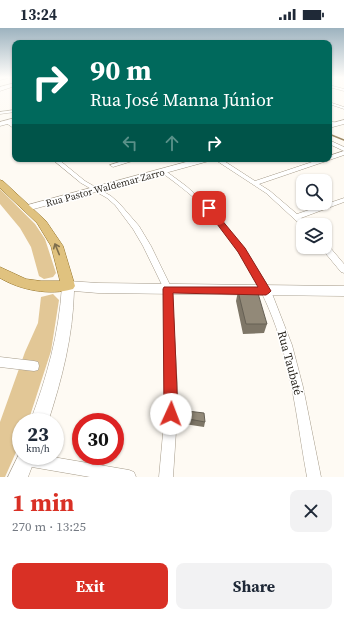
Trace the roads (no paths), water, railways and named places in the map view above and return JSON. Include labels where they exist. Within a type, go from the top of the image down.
[{"type":"main road","points":[[0,183],[41,221],[57,246],[68,286],[48,287],[29,285],[11,279],[0,272]]},
{"type":"street","points":[[332,104],[344,108]]},
{"type":"street","points":[[0,113],[12,111]]},
{"type":"street","points":[[0,124],[12,121]]},
{"type":"street","points":[[8,122],[12,125]]},
{"type":"street","points":[[332,124],[344,122]]},
{"type":"street","points":[[332,143],[344,149]]},
{"type":"street","points":[[332,157],[344,153]]},
{"type":"street","points":[[58,162],[83,182],[109,197],[136,228],[147,246],[168,289],[172,401],[166,477]]},
{"type":"street","points":[[112,165],[124,162]]},
{"type":"street","name":"Rua Pastor Waldemar Zarro","points":[[27,208],[163,171],[186,162]]},
{"type":"street","points":[[223,162],[255,183],[297,217],[344,200]]},
{"type":"street","points":[[255,183],[317,162]]},
{"type":"street","name":"Rua Taubaté","points":[[163,171],[209,208],[242,251],[266,291],[287,345],[297,387],[314,477]]},
{"type":"street","points":[[331,254],[344,270]]},
{"type":"street","points":[[42,413],[54,381],[60,357],[66,326],[68,286],[266,291],[344,291]]},
{"type":"street","points":[[0,362],[34,366]]},
{"type":"street","points":[[18,477],[24,465]]},
{"type":"street","points":[[64,465],[129,477]]},
{"type":"waterway","points":[[332,135],[344,140]]}]
